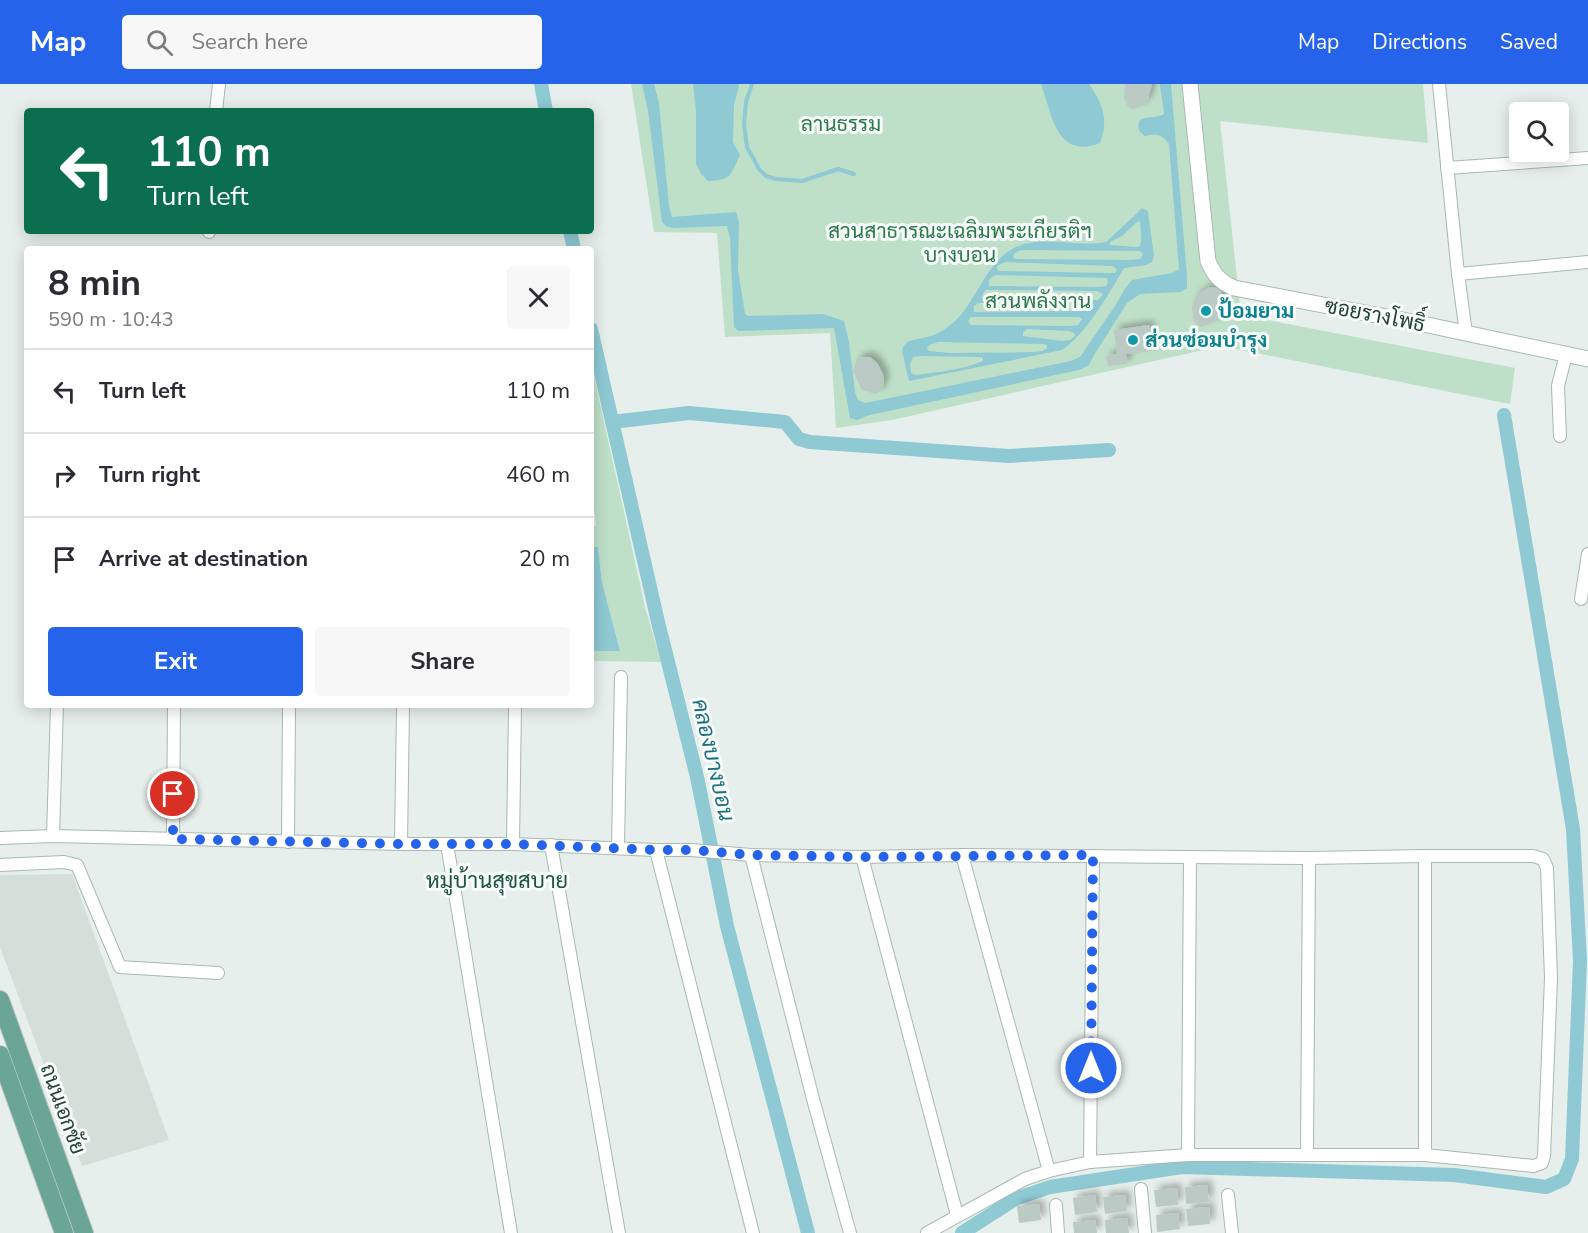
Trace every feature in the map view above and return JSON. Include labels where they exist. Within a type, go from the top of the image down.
[{"type":"main road","name":"ถนนเอกชัย","points":[[0,1000],[84,1233]]},
{"type":"main road","name":"ถนนเอกชัย","points":[[0,1055],[64,1233]]},
{"type":"street","points":[[216,108],[219,84]]},
{"type":"street","name":"ซอยรางโพธิ์","points":[[1190,84],[1208,261],[1214,274],[1223,284],[1588,359]]},
{"type":"street","points":[[1439,84],[1466,333]]},
{"type":"street","points":[[1447,168],[1588,158]]},
{"type":"street","points":[[1458,274],[1588,262]]},
{"type":"street","points":[[1560,436],[1558,386],[1566,354]]},
{"type":"street","points":[[1581,599],[1588,554]]},
{"type":"street","points":[[618,847],[621,677]]},
{"type":"street","points":[[53,836],[57,708]]},
{"type":"street","points":[[173,839],[174,708]]},
{"type":"street","points":[[288,842],[289,708]]},
{"type":"street","points":[[401,844],[403,708]]},
{"type":"street","points":[[513,844],[515,708]]},
{"type":"street","points":[[0,838],[53,836],[401,844],[513,844],[691,850],[751,855],[861,857],[962,855],[1309,858],[1533,856],[1543,859],[1547,868],[1551,978],[1542,1163],[1534,1166],[1425,1155],[1307,1154],[1188,1155],[1090,1162],[1049,1170],[1025,1179],[927,1233]]},
{"type":"street","points":[[447,844],[511,1233]]},
{"type":"street","points":[[551,845],[620,1233]]},
{"type":"street","points":[[656,850],[753,1233]]},
{"type":"street","points":[[751,855],[813,1099],[850,1233]]},
{"type":"street","points":[[962,855],[1049,1170]]},
{"type":"street","points":[[1090,1162],[1093,855]]},
{"type":"street","points":[[1425,856],[1425,1155]]},
{"type":"street","points":[[861,857],[957,1215]]},
{"type":"street","points":[[1188,1155],[1190,857]]},
{"type":"street","points":[[1307,1154],[1309,858]]},
{"type":"street","points":[[0,865],[64,862],[77,865],[120,967],[218,973]]},
{"type":"street","points":[[1141,1189],[1145,1233]]},
{"type":"street","points":[[1228,1195],[1232,1233]]},
{"type":"street","points":[[1056,1205],[1058,1233]]},
{"type":"shaded area","points":[[72,874],[169,1140],[82,1166],[0,947],[0,875]]},
{"type":"green space","name":"สวนสาธารณะเฉลิมพระเกียรติฯ บางบอน","points":[[631,84],[1423,84],[1428,143],[1220,121],[1241,315],[1515,368],[1510,404],[1221,346],[892,420],[836,428],[830,333],[725,337],[717,233],[654,232]]},
{"type":"green space","points":[[594,377],[645,607],[661,662],[594,661],[594,651],[620,651],[602,582],[598,547],[594,547],[594,526],[596,526]]},
{"type":"water","points":[[642,84],[654,84],[659,103],[672,217],[736,212],[739,222],[738,270],[745,314],[748,316],[823,314],[844,321],[855,392],[858,400],[865,403],[1071,361],[1080,357],[1132,280],[1172,273],[1179,269],[1169,144],[1158,135],[1145,136],[1139,128],[1139,121],[1142,119],[1164,114],[1160,84],[1171,84],[1187,288],[1181,292],[1140,294],[1127,303],[1089,365],[1079,370],[870,415],[857,420],[850,418],[834,328],[738,331],[734,327],[730,238],[727,226],[672,228],[662,222],[648,111]]},
{"type":"water","points":[[693,84],[738,84],[739,86],[734,105],[733,142],[740,155],[732,172],[726,178],[708,181],[696,164],[696,111]]},
{"type":"water","points":[[1041,84],[1089,84],[1103,112],[1104,127],[1100,143],[1085,147],[1065,140],[1053,120]]},
{"type":"water","points":[[1142,208],[1148,211],[1154,256],[1152,262],[1124,268],[1088,324],[1062,350],[909,381],[903,347],[907,342],[934,335],[961,315],[1002,256],[1014,248],[1036,242],[1083,244],[1106,242]],"holes":[[[1138,221],[1140,222],[1140,246],[1110,245],[1110,242],[1122,236]],[[1024,250],[1140,251],[1143,254],[1140,259],[1130,260],[1015,259],[1014,254]],[[1005,262],[1113,266],[1117,270],[1115,273],[1108,273],[999,271],[997,266]],[[996,275],[1107,278],[1108,282],[1106,286],[1100,287],[989,286],[991,278]],[[986,290],[1097,291],[1103,294],[1098,300],[982,298]],[[978,303],[1086,303],[1090,304],[1091,308],[1084,311],[974,312],[974,306]],[[971,317],[1079,317],[1082,319],[1078,325],[1071,326],[971,325],[968,321]],[[1027,329],[1069,331],[1075,336],[1070,340],[1062,341],[1023,336],[1023,332]],[[939,342],[1047,345],[1043,351],[1033,352],[929,351],[927,348],[929,345]],[[913,357],[983,358],[983,361],[958,369],[915,375],[911,373],[910,365]]]},
{"type":"water","points":[[594,547],[598,547],[602,582],[620,651],[594,651]]},
{"type":"building","points":[[1125,84],[1152,84],[1148,99],[1142,106],[1133,109],[1128,107],[1124,98]]},
{"type":"building","name":"ป้อมยาม","points":[[1209,287],[1221,291],[1222,303],[1219,315],[1212,323],[1201,327],[1194,323],[1192,307],[1196,296]]},
{"type":"building","name":"ส่วนซ่อมบำรุง","points":[[1149,325],[1152,351],[1126,354],[1127,364],[1108,366],[1106,356],[1117,354],[1114,330]]},
{"type":"building","points":[[870,357],[877,363],[883,374],[884,383],[876,394],[862,390],[853,371],[857,360]]},
{"type":"building","points":[[1207,1185],[1209,1202],[1186,1204],[1185,1187]]},
{"type":"building","points":[[1177,1188],[1178,1205],[1156,1207],[1154,1190]]},
{"type":"building","points":[[1095,1195],[1097,1212],[1075,1215],[1073,1198]]},
{"type":"building","points":[[1125,1195],[1127,1211],[1105,1214],[1103,1197]]},
{"type":"building","points":[[1039,1204],[1041,1220],[1019,1223],[1017,1206]]},
{"type":"building","points":[[1209,1207],[1210,1224],[1188,1226],[1186,1209]]},
{"type":"building","points":[[1178,1213],[1180,1229],[1157,1232],[1156,1215]]},
{"type":"building","points":[[1127,1218],[1129,1233],[1106,1233],[1105,1220]]},
{"type":"building","points":[[1095,1220],[1097,1233],[1074,1233],[1073,1222]]},
{"type":"waterway","name":"คลองบางบอน","points":[[541,84],[545,108]]},
{"type":"waterway","points":[[752,84],[746,102],[744,125],[747,147],[759,169],[766,176],[802,181],[838,169],[854,174]]},
{"type":"waterway","name":"คลองบางบอน","points":[[571,234],[573,246]]},
{"type":"waterway","name":"คลองบางบอน","points":[[594,342],[658,622],[697,777],[727,926],[808,1233]]},
{"type":"waterway","points":[[612,422],[689,413],[785,422],[799,439],[810,442],[1009,456],[1109,450]]},
{"type":"waterway","points":[[962,1233],[1015,1199],[1050,1187],[1182,1167],[1454,1175],[1546,1187],[1564,1179],[1572,1159],[1580,961],[1573,829],[1504,415]]},
{"type":"place","name":"ป้อมยาม","points":[[1206,311]]},
{"type":"place","name":"ส่วนซ่อมบำรุง","points":[[1133,340]]},
{"type":"district","name":"หมู่บ้านสุขสบาย","points":[[497,881]]},
{"type":"route","points":[[173,794],[173,839],[513,844],[691,850],[751,855],[861,857],[1093,855],[1091,1068]]},
{"type":"park label","name":"ลานธรรม","points":[[841,124]]},
{"type":"park label","name":"สวนพลังงาน","points":[[1038,301]]}]
